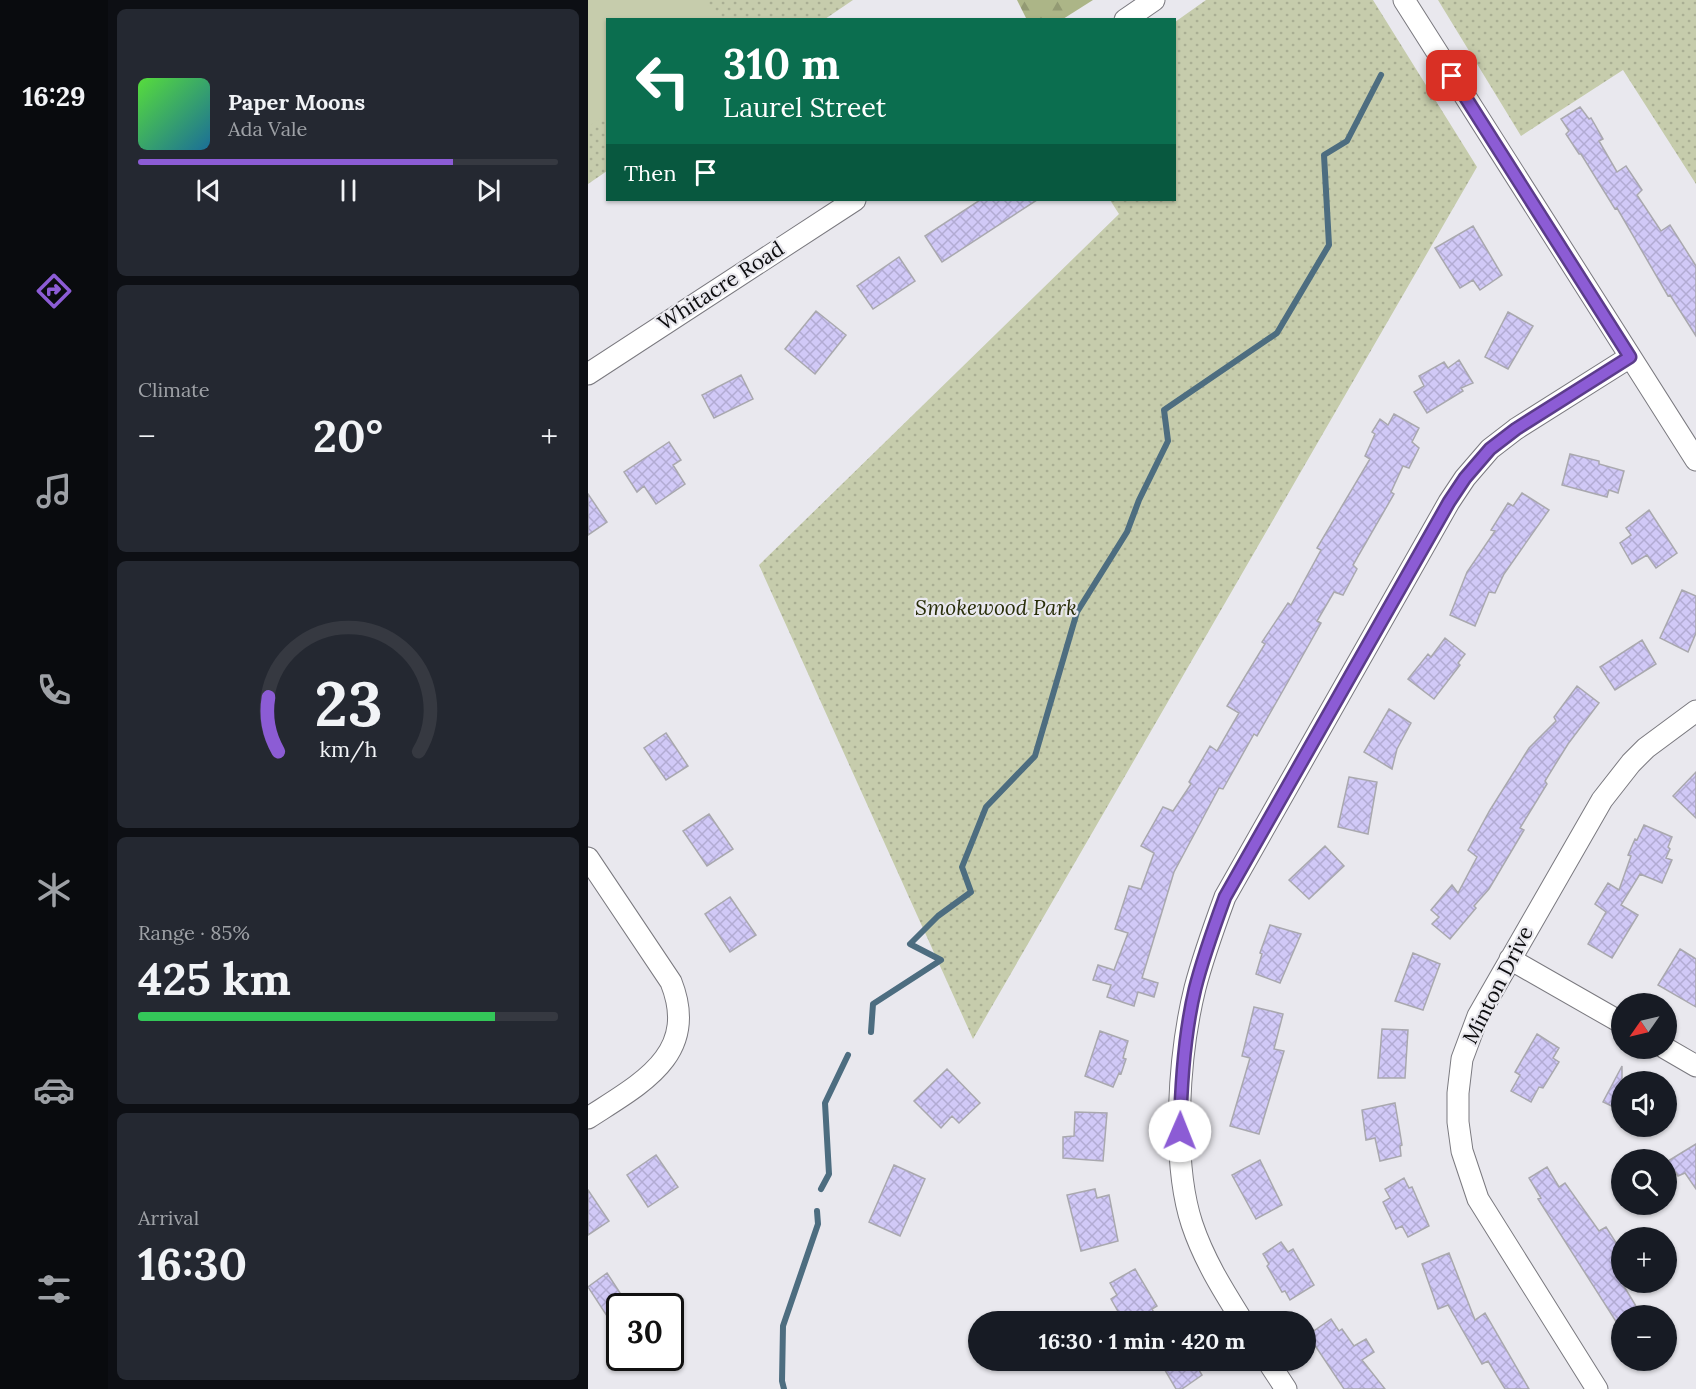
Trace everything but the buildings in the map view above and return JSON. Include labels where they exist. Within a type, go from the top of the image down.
[{"type":"street","points":[[1128,18],[1154,0]]},
{"type":"street","points":[[1404,0],[1696,460]]},
{"type":"street","name":"Whitacre Road","points":[[588,374],[853,201]]},
{"type":"street","points":[[1236,1311],[1204,1256],[1192,1222],[1183,1186],[1180,1149],[1186,1036],[1195,990],[1225,897],[1443,512],[1465,478],[1490,449],[1516,429],[1630,357]]},
{"type":"street","name":"Minton Drive","points":[[1597,1389],[1478,1199],[1462,1151],[1458,1122],[1458,1093],[1462,1059],[1478,1016],[1602,800],[1646,748],[1696,711]]},
{"type":"street","points":[[588,858],[671,982],[677,997],[680,1015],[678,1033],[672,1050],[656,1070],[588,1118]]},
{"type":"street","points":[[1510,959],[1611,1017]]},
{"type":"street","points":[[1677,1055],[1696,1066]]},
{"type":"street","points":[[1275,1371],[1286,1389]]},
{"type":"green space","points":[[588,0],[853,0],[826,18],[606,18],[606,172],[588,184]]},
{"type":"green space","points":[[588,0],[705,0],[716,18],[606,18],[606,115],[588,127]]},
{"type":"green space","points":[[1017,0],[1093,0],[1065,18],[1026,18]]},
{"type":"green space","name":"Smokewood Park","points":[[1206,0],[1373,0],[1477,167],[973,1039],[759,565],[1119,214],[1111,201],[1176,201],[1176,21]]},
{"type":"green space","points":[[1438,0],[1696,0],[1696,184],[1623,70],[1521,136]]},
{"type":"waterway","points":[[871,1032],[873,1004],[941,960],[910,944],[938,916],[971,892],[962,867],[986,807],[1035,756],[1077,612],[1127,532],[1139,500],[1168,441],[1164,410],[1277,333],[1329,245],[1324,155],[1347,141],[1381,75]]},
{"type":"waterway","points":[[821,1189],[829,1174],[825,1103],[848,1055]]},
{"type":"waterway","points":[[784,1389],[782,1381],[783,1326],[818,1224],[817,1211]]},
{"type":"route","points":[[1180,1131],[1186,1036],[1195,990],[1225,897],[1449,502],[1465,478],[1490,449],[1516,429],[1630,357],[1452,76]]}]
